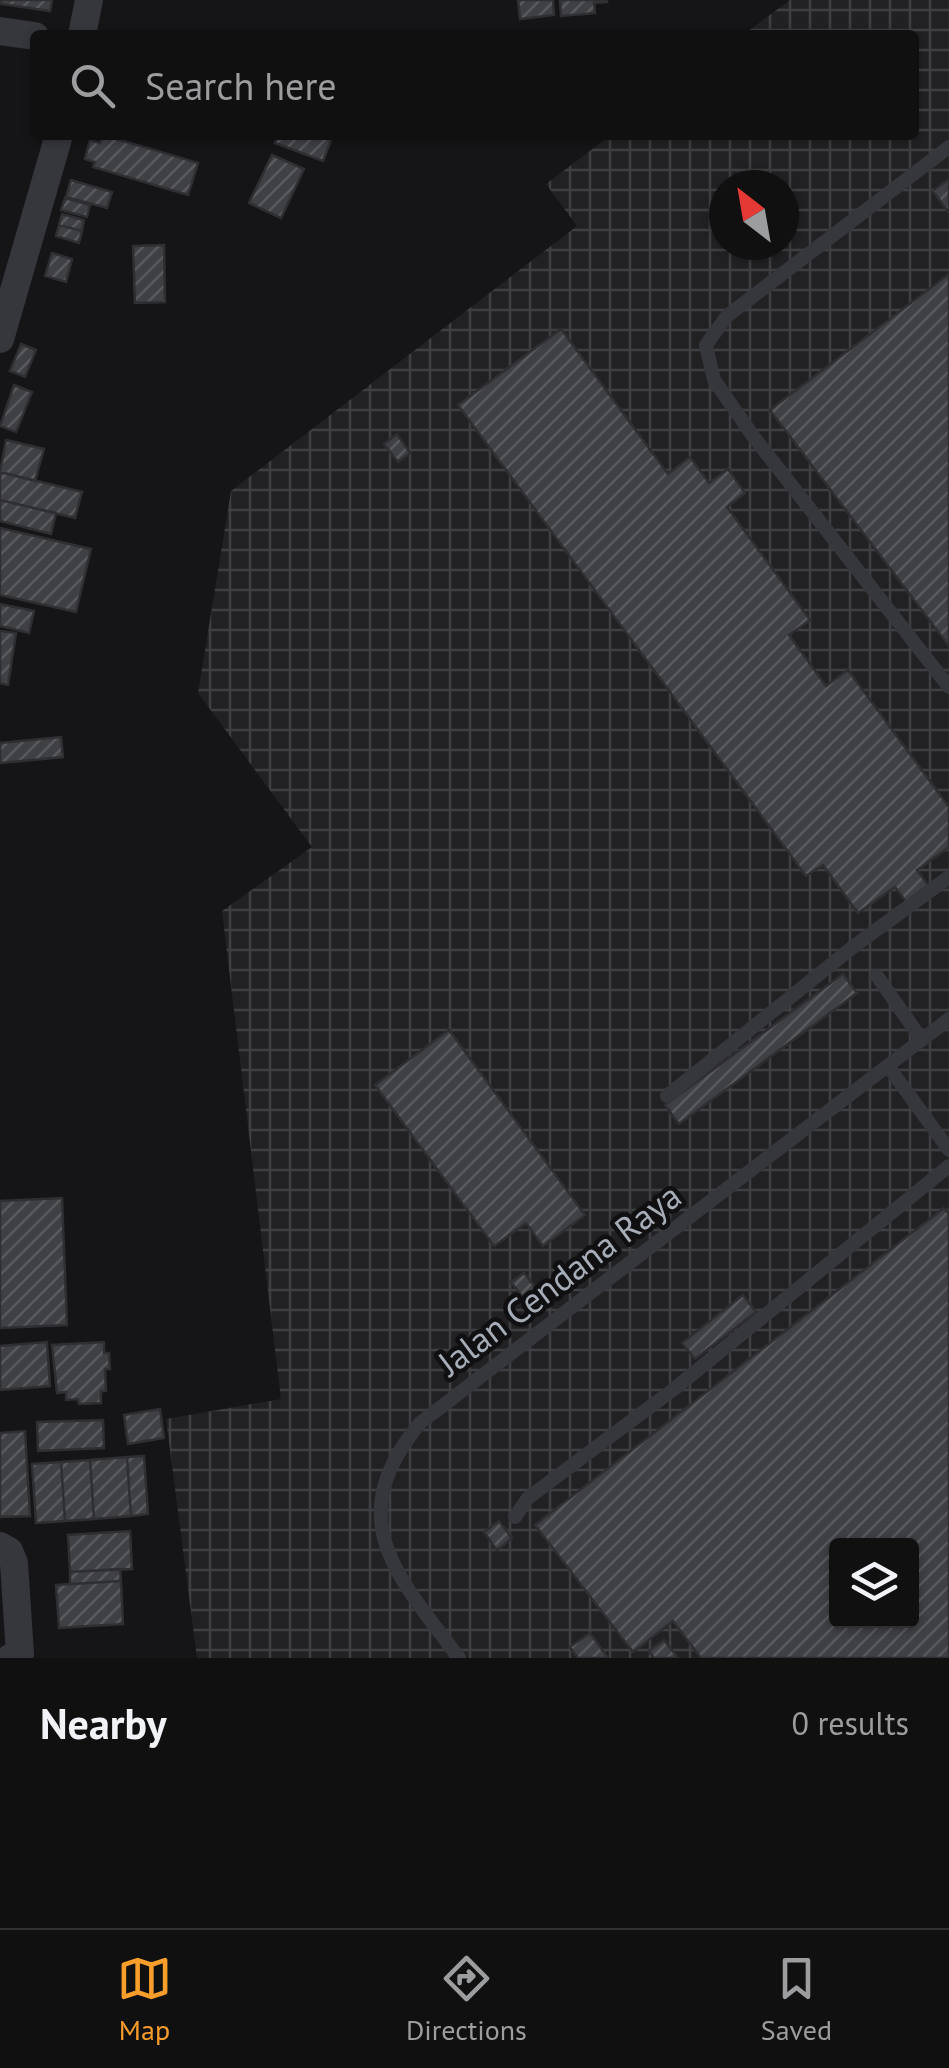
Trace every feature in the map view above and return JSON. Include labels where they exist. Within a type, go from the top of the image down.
[{"type":"street","points":[[83,30],[89,0]]},
{"type":"street","points":[[0,31],[30,35]]},
{"type":"street","points":[[0,339],[7,291],[57,140]]},
{"type":"street","points":[[0,1546],[9,1551],[14,1564],[20,1654],[10,1658]]},
{"type":"lane","points":[[949,147],[727,316],[706,345],[714,380],[753,436],[949,687]]},
{"type":"lane","points":[[667,1096],[949,876]]},
{"type":"lane","points":[[876,976],[922,1040]]},
{"type":"lane","name":"Jalan Cendana Raya","points":[[459,1658],[402,1582],[386,1552],[380,1498],[401,1446],[420,1423],[949,1019]]},
{"type":"lane","points":[[888,1066],[949,1150]]},
{"type":"lane","points":[[515,1517],[528,1498],[674,1389],[949,1166]]},
{"type":"shaded area","points":[[790,0],[949,0],[949,1658],[197,1658],[166,1419],[281,1399],[222,911],[312,847],[198,693],[231,491],[577,226],[546,184],[604,140],[919,140],[919,30],[750,30]]},
{"type":"building","points":[[1,0],[52,0],[50,11],[1,4]]},
{"type":"building","points":[[518,0],[553,0],[554,15],[520,19]]},
{"type":"building","points":[[560,0],[607,2],[594,3],[595,13],[561,16]]},
{"type":"building","points":[[90,140],[120,140],[198,163],[188,195],[93,167],[95,162],[85,159]]},
{"type":"building","points":[[276,140],[331,140],[323,161],[275,143]]},
{"type":"building","points":[[272,155],[304,169],[281,218],[249,203]]},
{"type":"building","points":[[949,179],[949,213],[933,191]]},
{"type":"building","points":[[71,180],[112,192],[107,208],[66,197]]},
{"type":"building","points":[[65,198],[90,205],[87,217],[61,210]]},
{"type":"building","points":[[62,214],[84,220],[82,231],[59,225]]},
{"type":"building","points":[[59,225],[82,231],[79,243],[56,236]]},
{"type":"building","points":[[164,245],[165,302],[135,303],[133,246]]},
{"type":"building","points":[[52,253],[72,259],[66,282],[45,276]]},
{"type":"building","points":[[949,274],[949,646],[770,410]]},
{"type":"building","points":[[561,329],[668,474],[690,457],[709,483],[728,469],[745,493],[727,507],[810,620],[789,635],[826,686],[848,670],[949,807],[949,847],[917,870],[930,888],[908,904],[895,887],[858,913],[823,865],[806,876],[458,405]]},
{"type":"building","points":[[21,344],[36,350],[25,377],[10,371]]},
{"type":"building","points":[[14,385],[32,392],[16,432],[0,426]]},
{"type":"building","points":[[397,434],[410,453],[398,462],[384,444]]},
{"type":"building","points":[[6,440],[44,449],[35,481],[0,472]]},
{"type":"building","points":[[0,472],[82,492],[75,518],[0,500]]},
{"type":"building","points":[[0,500],[56,513],[51,534],[0,521]]},
{"type":"building","points":[[0,528],[91,549],[76,612],[0,595]]},
{"type":"building","points":[[0,604],[34,611],[29,633],[0,626]]},
{"type":"building","points":[[0,631],[16,633],[8,685],[0,683]]},
{"type":"building","points":[[61,737],[63,757],[0,763],[0,743]]},
{"type":"building","points":[[843,974],[857,993],[679,1124],[665,1105]]},
{"type":"building","points":[[449,1030],[585,1215],[543,1246],[526,1223],[494,1246],[375,1085]]},
{"type":"building","points":[[62,1198],[67,1325],[0,1328],[0,1201]]},
{"type":"building","points":[[944,1208],[949,1214],[949,1658],[701,1658],[673,1621],[633,1652],[535,1525]]},
{"type":"building","points":[[524,1273],[538,1291],[525,1300],[511,1282]]},
{"type":"building","points":[[743,1295],[756,1312],[695,1359],[682,1343]]},
{"type":"building","points":[[47,1342],[50,1386],[0,1390],[0,1346]]},
{"type":"building","points":[[104,1342],[110,1369],[105,1369],[106,1391],[101,1391],[101,1403],[79,1404],[78,1399],[66,1400],[66,1392],[57,1393],[52,1345]]},
{"type":"building","points":[[160,1409],[164,1438],[128,1444],[124,1415]]},
{"type":"building","points":[[103,1420],[104,1448],[38,1451],[37,1422]]},
{"type":"building","points":[[25,1431],[30,1516],[0,1517],[0,1433]]},
{"type":"building","points":[[144,1456],[148,1514],[131,1516],[127,1457]]},
{"type":"building","points":[[127,1457],[131,1516],[94,1519],[90,1460]]},
{"type":"building","points":[[90,1460],[94,1519],[65,1521],[61,1462]]},
{"type":"building","points":[[61,1462],[65,1521],[36,1523],[32,1464]]},
{"type":"building","points":[[499,1521],[512,1538],[497,1550],[484,1532]]},
{"type":"building","points":[[130,1531],[132,1569],[70,1572],[68,1535]]},
{"type":"building","points":[[120,1569],[121,1581],[70,1584],[70,1572]]},
{"type":"building","points":[[121,1581],[123,1624],[59,1628],[56,1585]]},
{"type":"building","points":[[590,1633],[608,1658],[578,1658],[570,1647]]},
{"type":"building","points":[[664,1640],[678,1658],[654,1658],[649,1651]]}]
